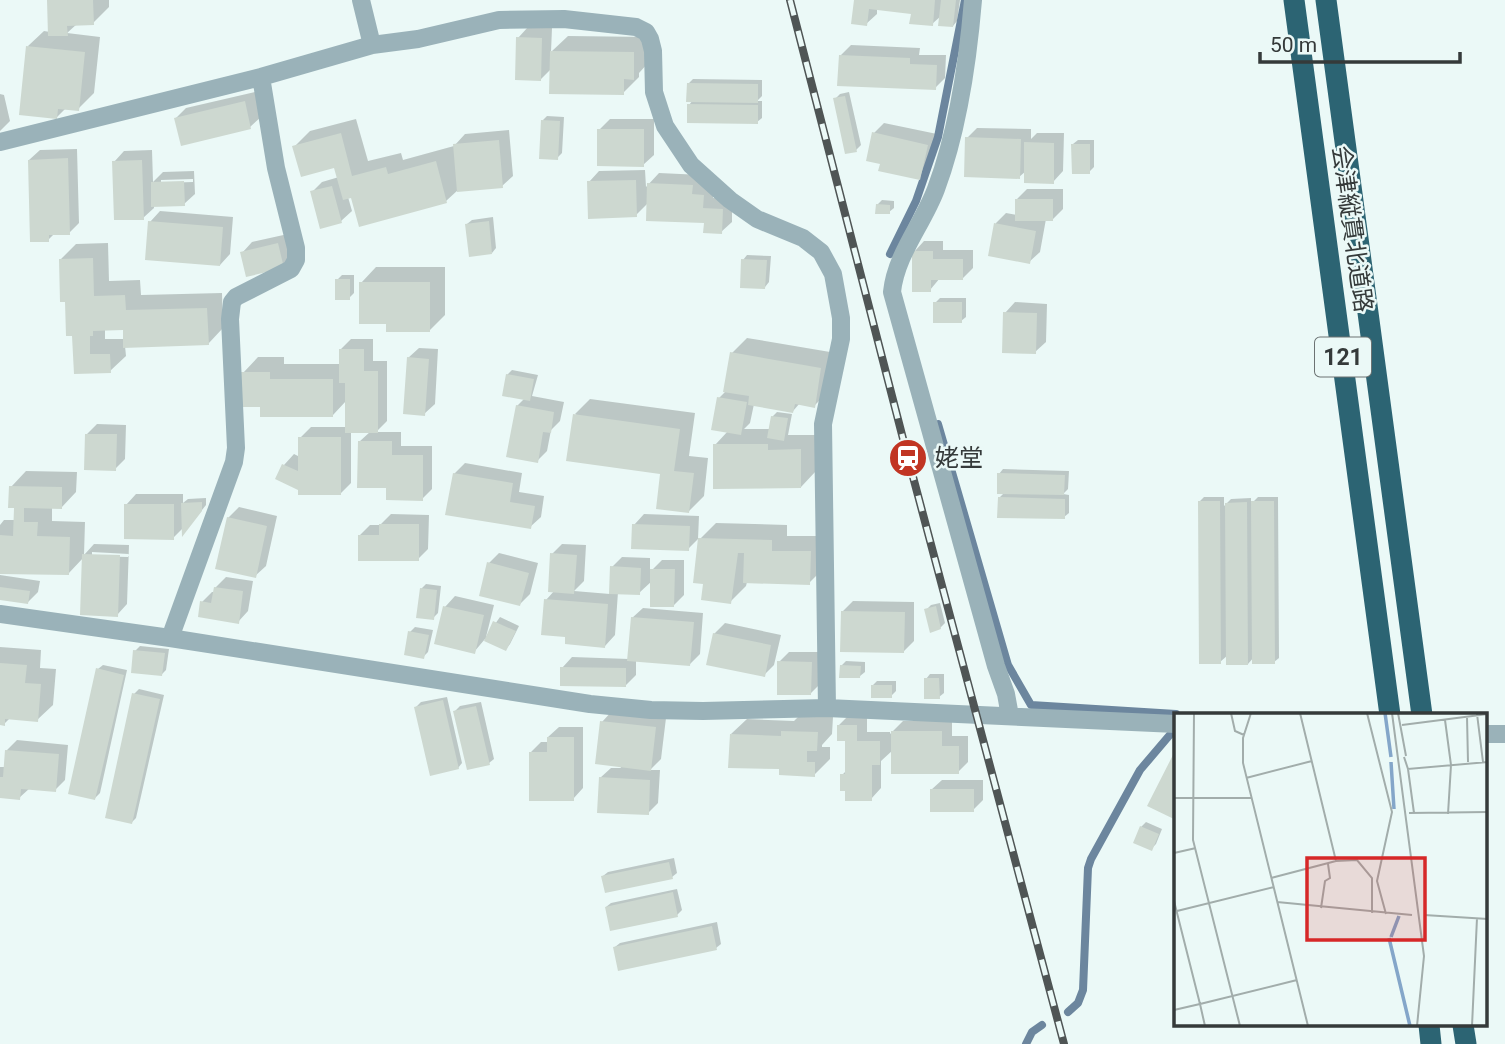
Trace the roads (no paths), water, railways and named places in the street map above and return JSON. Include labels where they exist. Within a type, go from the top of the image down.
[{"type":"highway","name":"会津縦貫北道路","points":[[1294,0],[1390,713]]},
{"type":"highway","name":"会津縦貫北道路","points":[[1326,0],[1422,713]]},
{"type":"highway","points":[[1429,1026],[1431,1044]]},
{"type":"highway","points":[[1463,1026],[1466,1044]]},
{"type":"street","points":[[361,0],[373,45]]},
{"type":"street","points":[[973,0],[959,99],[946,160],[923,217],[897,266],[892,292],[1010,716]]},
{"type":"street","points":[[0,142],[261,77],[373,45],[418,39],[499,20],[564,19],[636,27],[646,32],[653,51],[654,92],[665,126],[691,165],[730,200],[767,225],[803,238],[821,252],[833,274],[841,318],[841,339],[823,424],[827,708]]},
{"type":"street","points":[[170,638],[236,455],[230,319],[232,302],[236,297],[286,273],[296,260],[296,248],[276,168],[261,77]]},
{"type":"street","points":[[0,614],[590,704],[651,710],[827,708],[1174,724]]},
{"type":"waterway","points":[[890,254],[916,201],[938,137],[965,0]]},
{"type":"waterway","points":[[938,424],[1008,665],[1031,705],[1174,714]]},
{"type":"waterway","points":[[1068,1012],[1078,1003],[1083,990],[1088,868],[1091,859],[1140,770],[1174,730]]},
{"type":"waterway","points":[[1026,1044],[1032,1032],[1042,1025]]},
{"type":"railway","points":[[790,0],[908,458],[1064,1044]]},
{"type":"place","name":"姥堂","points":[[908,458]]}]
